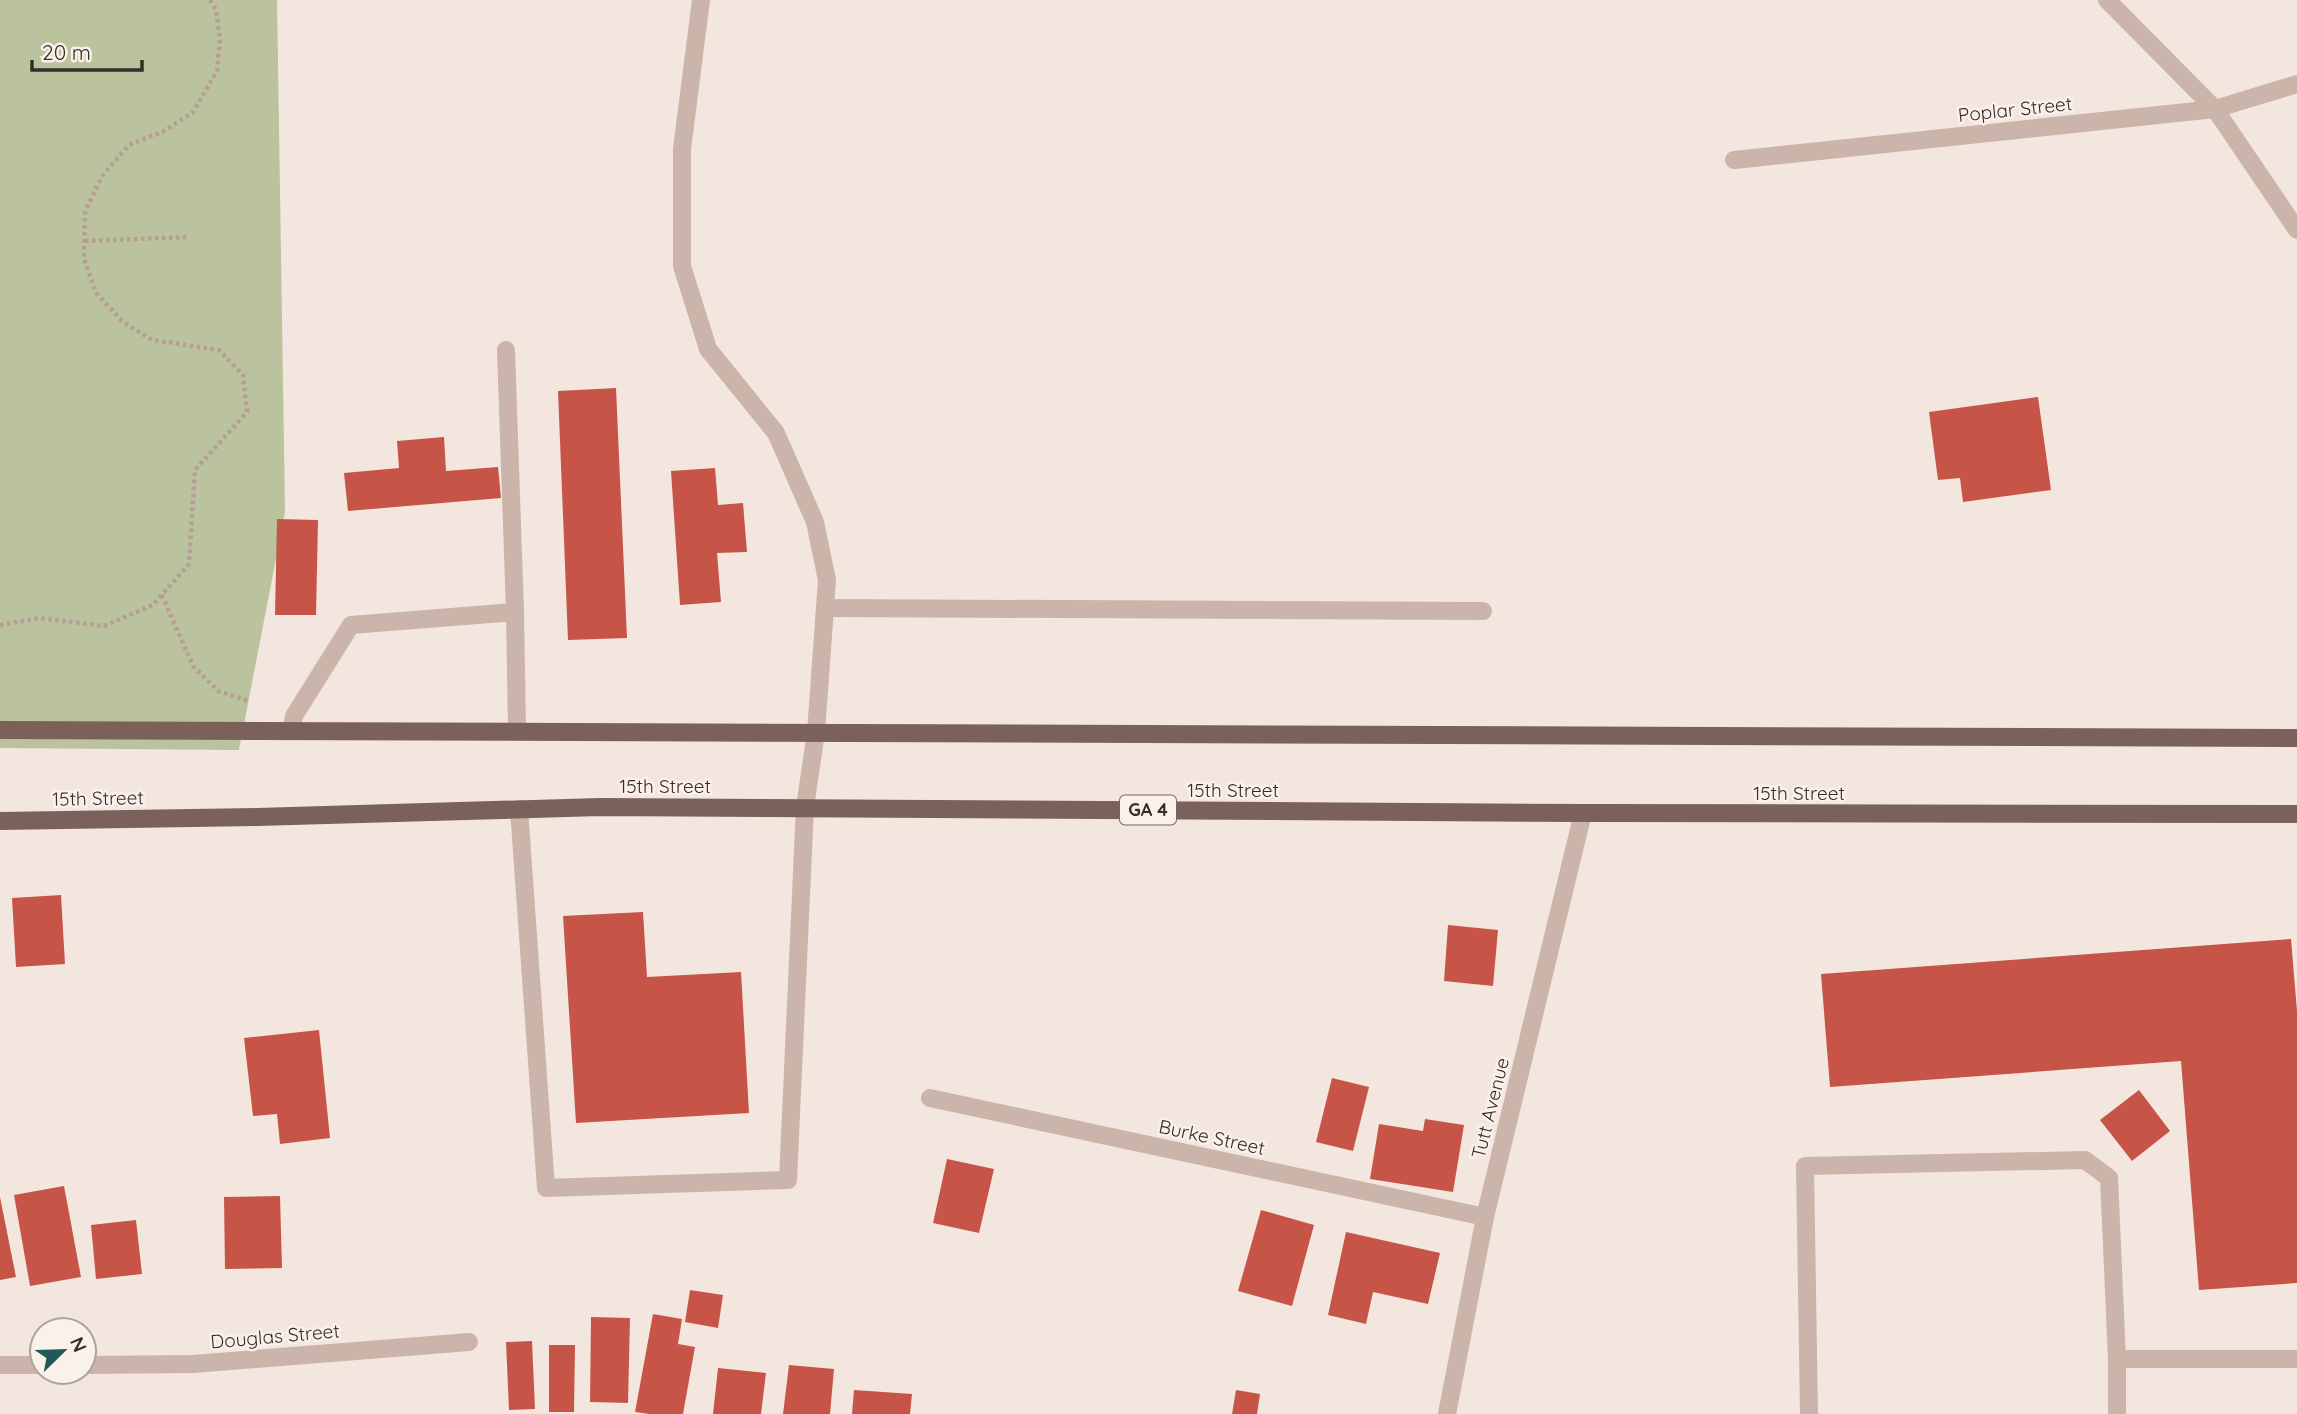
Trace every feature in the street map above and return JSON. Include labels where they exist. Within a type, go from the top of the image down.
[{"type":"main road","points":[[0,730],[293,723],[517,731],[2297,738]]},
{"type":"main road","name":"15th Street","points":[[0,821],[519,809],[805,807],[1583,813],[2297,814]]},
{"type":"street","points":[[519,809],[546,1188],[788,1180],[805,807],[816,732],[827,580],[815,522],[776,433],[708,349],[682,266],[682,149],[701,0]]},
{"type":"street","points":[[2107,0],[2215,109],[2297,230]]},
{"type":"street","name":"Poplar Street","points":[[1734,160],[2215,109],[2297,84]]},
{"type":"street","points":[[506,350],[517,731]]},
{"type":"street","points":[[825,608],[1483,611]]},
{"type":"street","points":[[293,723],[351,625],[515,612]]},
{"type":"street","name":"Tutt Avenue","points":[[1447,1414],[1485,1217],[1583,813]]},
{"type":"street","name":"Burke Street","points":[[930,1098],[1485,1217]]},
{"type":"street","points":[[1809,1414],[1805,1166],[2085,1160],[2109,1178],[2117,1414]]},
{"type":"street","name":"Douglas Street","points":[[98,1365],[193,1364],[469,1342]]},
{"type":"street","points":[[2117,1359],[2297,1359]]},
{"type":"street","points":[[0,1365],[28,1365]]},
{"type":"path","points":[[0,625],[39,618],[104,626],[153,605],[189,564],[195,470],[247,412],[243,375],[219,350],[152,340],[122,321],[96,293],[84,259],[85,211],[103,176],[129,145],[164,131],[193,112],[217,71],[220,40],[216,10],[210,0]]},
{"type":"path","points":[[85,241],[187,237]]},
{"type":"path","points":[[162,595],[193,666],[218,691],[293,723]]},
{"type":"green space","points":[[0,0],[277,0],[285,512],[239,750],[0,748]]},
{"type":"building","points":[[616,388],[627,638],[568,640],[558,391]]},
{"type":"building","points":[[2038,397],[2051,490],[1963,502],[1960,478],[1938,480],[1929,412]]},
{"type":"building","points":[[444,437],[446,471],[498,467],[501,498],[348,511],[344,473],[399,468],[397,441]]},
{"type":"building","points":[[715,468],[718,505],[743,503],[747,552],[717,553],[721,602],[680,605],[671,471]]},
{"type":"building","points":[[277,519],[318,520],[316,615],[275,615]]},
{"type":"building","points":[[61,895],[65,964],[16,967],[12,898]]},
{"type":"building","points":[[643,912],[647,977],[741,972],[749,1113],[576,1123],[563,916]]},
{"type":"building","points":[[1448,925],[1498,930],[1493,986],[1444,981]]},
{"type":"building","points":[[2291,939],[2297,1011],[2297,1283],[2199,1290],[2181,1061],[1830,1087],[1821,974]]},
{"type":"building","points":[[319,1030],[330,1138],[280,1144],[277,1114],[253,1116],[244,1038]]},
{"type":"building","points":[[1332,1078],[1369,1087],[1353,1151],[1316,1142]]},
{"type":"building","points":[[2139,1090],[2170,1131],[2132,1161],[2100,1120]]},
{"type":"building","points":[[1425,1119],[1464,1125],[1453,1192],[1370,1179],[1379,1124],[1423,1131]]},
{"type":"building","points":[[947,1159],[994,1169],[979,1233],[933,1223]]},
{"type":"building","points":[[64,1186],[81,1277],[30,1286],[14,1195]]},
{"type":"building","points":[[280,1196],[282,1268],[225,1269],[224,1197]]},
{"type":"building","points":[[0,1197],[16,1277],[0,1280]]},
{"type":"building","points":[[1261,1210],[1314,1225],[1292,1306],[1238,1291]]},
{"type":"building","points":[[136,1220],[142,1274],[96,1279],[91,1225]]},
{"type":"building","points":[[1346,1232],[1440,1253],[1428,1304],[1373,1292],[1366,1324],[1328,1315]]},
{"type":"building","points":[[690,1290],[723,1295],[718,1328],[685,1322]]},
{"type":"building","points":[[653,1314],[682,1319],[678,1344],[695,1347],[683,1414],[635,1412]]},
{"type":"building","points":[[591,1317],[630,1318],[628,1403],[590,1402]]},
{"type":"building","points":[[532,1341],[535,1409],[509,1410],[506,1342]]},
{"type":"building","points":[[549,1345],[575,1345],[574,1412],[549,1412]]},
{"type":"building","points":[[789,1365],[834,1369],[830,1414],[783,1414]]},
{"type":"building","points":[[718,1368],[766,1373],[761,1414],[713,1414]]},
{"type":"building","points":[[854,1390],[912,1394],[910,1414],[852,1414]]},
{"type":"building","points":[[1236,1390],[1260,1394],[1257,1414],[1232,1414]]}]
